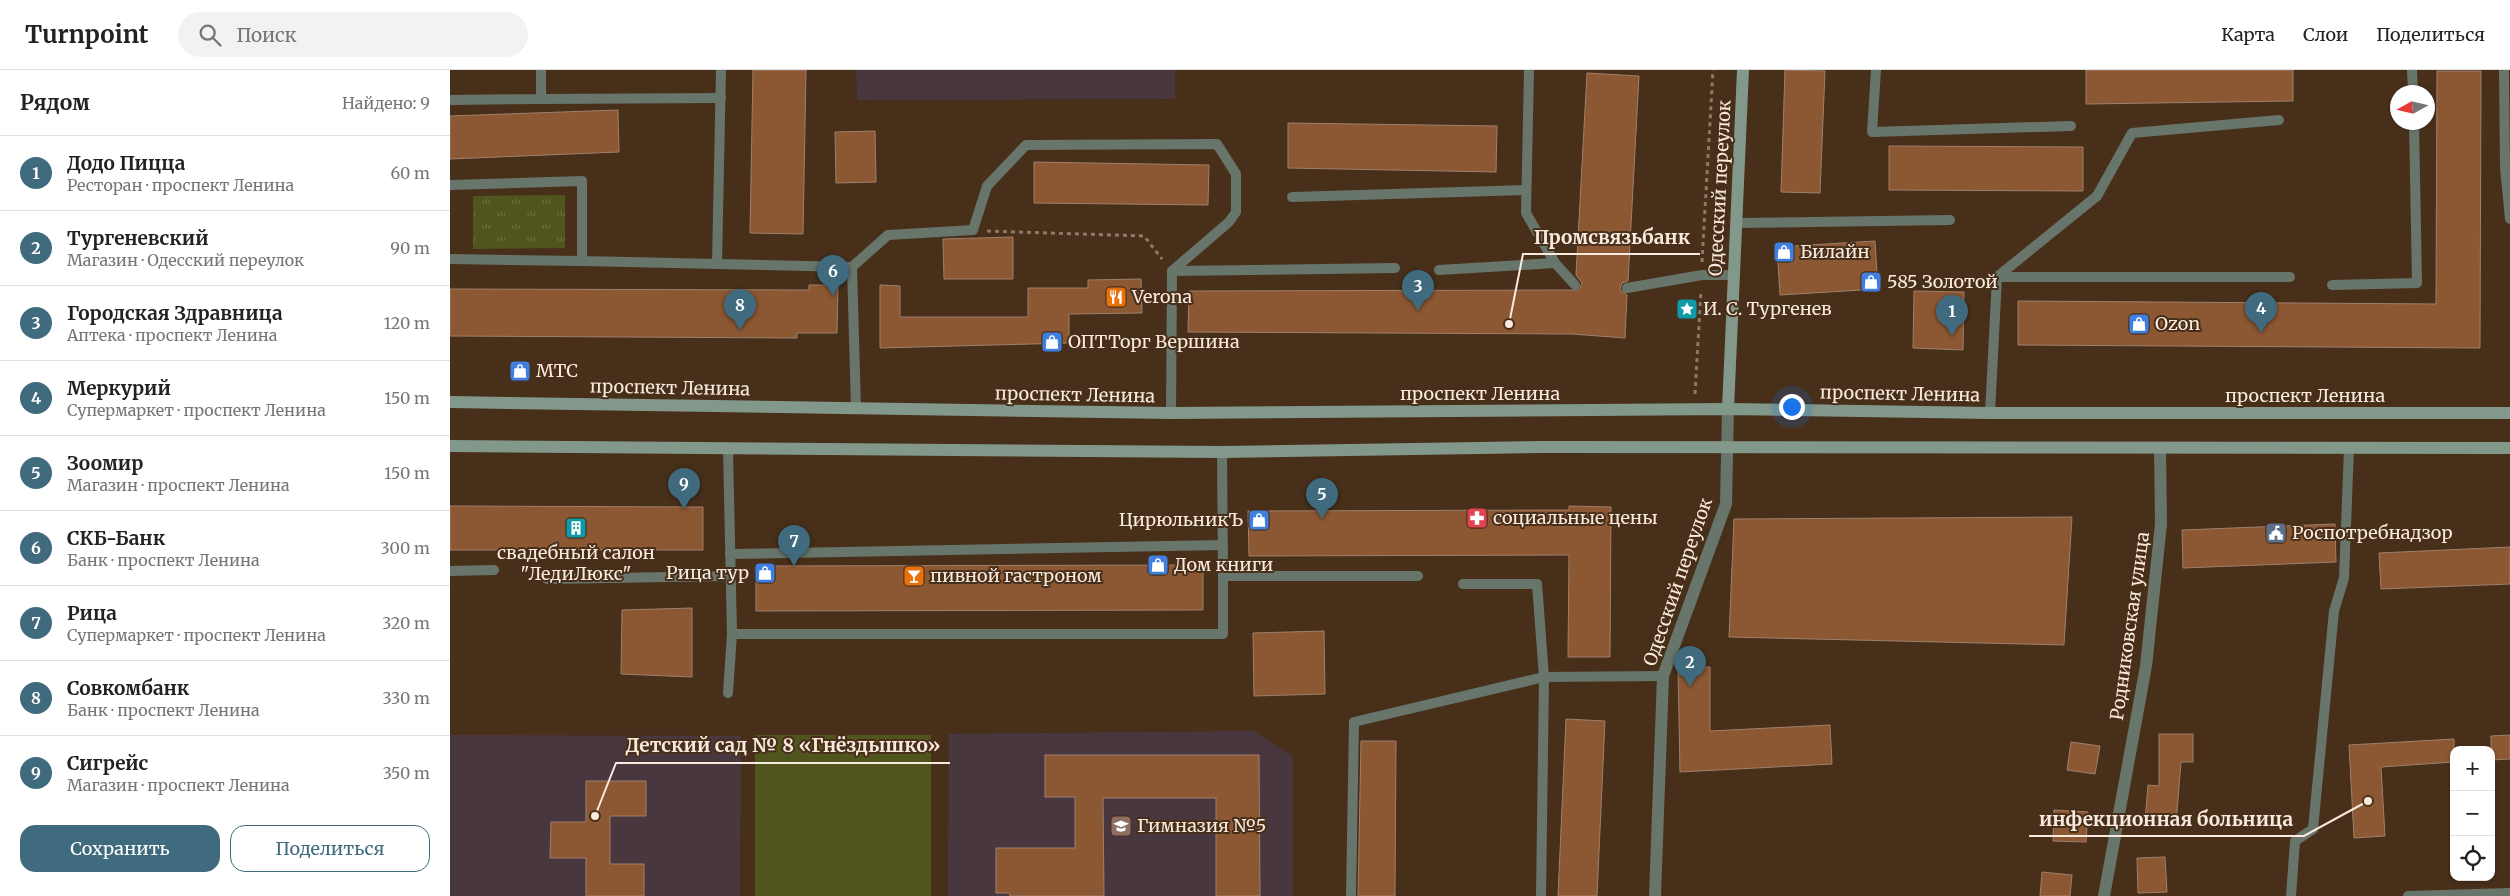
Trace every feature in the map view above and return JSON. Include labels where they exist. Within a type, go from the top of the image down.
[{"type":"main road","name":"Одесский переулок","points":[[1728,409],[1743,70]]},
{"type":"main road","name":"проспект Ленина","points":[[450,402],[856,410],[1171,413],[1728,409],[1990,413],[2510,413]]},
{"type":"main road","points":[[450,446],[1222,452],[1727,448],[2510,448]]},
{"type":"street","name":"Одесский переулок","points":[[1655,896],[1663,676],[1726,504],[1728,409]]},
{"type":"street","name":"Родниковская улица","points":[[2104,896],[2146,666],[2161,524],[2160,448]]},
{"type":"lane","points":[[541,70],[541,99]]},
{"type":"lane","points":[[717,264],[721,70]]},
{"type":"lane","points":[[1529,70],[1526,213],[1554,264],[1575,285]]},
{"type":"lane","points":[[1876,70],[1872,132],[2071,126]]},
{"type":"lane","points":[[2412,70],[2413,85]]},
{"type":"lane","points":[[2504,70],[2505,168],[2510,219]]},
{"type":"lane","points":[[450,100],[721,98]]},
{"type":"lane","points":[[1990,413],[1997,276],[2097,196],[2132,133],[2279,120]]},
{"type":"lane","points":[[2332,284],[2417,283],[2414,130]]},
{"type":"lane","points":[[450,259],[852,267],[888,235],[973,230],[987,186],[1026,145],[1217,144],[1236,174],[1236,212],[1229,222],[1172,271],[1171,413]]},
{"type":"lane","points":[[450,185],[582,181],[582,261]]},
{"type":"lane","points":[[1292,197],[1526,190]]},
{"type":"lane","points":[[1736,223],[1950,220]]},
{"type":"lane","points":[[1440,270],[1554,264]]},
{"type":"lane","points":[[852,267],[856,410]]},
{"type":"lane","points":[[1172,271],[1395,268]]},
{"type":"lane","points":[[1627,288],[1702,275],[1733,275]]},
{"type":"lane","points":[[1997,276],[2290,277]]},
{"type":"lane","points":[[2291,896],[2295,841],[2313,829],[2334,611],[2344,578],[2349,448]]},
{"type":"lane","points":[[728,449],[732,634],[728,693]]},
{"type":"lane","points":[[732,634],[1223,634],[1222,452]]},
{"type":"lane","points":[[730,554],[1223,545]]},
{"type":"lane","points":[[450,571],[494,570]]},
{"type":"lane","points":[[547,579],[731,576]]},
{"type":"lane","points":[[1223,576],[1418,576]]},
{"type":"lane","points":[[1463,584],[1537,584],[1544,677],[1541,896]]},
{"type":"lane","points":[[1351,896],[1354,722],[1544,677],[1663,676]]},
{"type":"lane","points":[[2408,896],[2510,893]]},
{"type":"path","points":[[1694,410],[1713,70]]},
{"type":"path","points":[[973,230],[1144,236],[1172,271]]},
{"type":"shaded area","points":[[856,70],[1175,70],[1175,99],[857,100]]},
{"type":"shaded area","name":"Гимназия №5","points":[[1254,731],[1293,757],[1293,896],[948,896],[949,734]]},
{"type":"shaded area","points":[[450,735],[741,736],[740,896],[450,896]]},
{"type":"green space","points":[[565,195],[565,248],[473,249],[473,196]]},
{"type":"green space","points":[[755,735],[931,735],[931,896],[755,896]]},
{"type":"building","points":[[753,70],[806,70],[803,234],[750,233]]},
{"type":"building","points":[[1785,70],[1825,71],[1820,193],[1781,192]]},
{"type":"building","points":[[2086,70],[2293,70],[2293,101],[2086,104]]},
{"type":"building","points":[[2437,71],[2481,71],[2480,348],[2018,345],[2018,301],[2436,304]]},
{"type":"building","points":[[1587,73],[1639,76],[1628,281],[1622,283],[1620,289],[1627,295],[1625,338],[1572,334],[1188,332],[1189,291],[1579,290],[1582,283],[1576,275]]},
{"type":"building","points":[[618,110],[619,152],[450,159],[450,116]]},
{"type":"building","points":[[1288,123],[1497,126],[1496,172],[1288,168]]},
{"type":"building","points":[[875,131],[876,182],[836,183],[835,132]]},
{"type":"building","points":[[1889,146],[2083,147],[2083,191],[1889,190]]},
{"type":"building","points":[[1034,162],[1209,165],[1208,205],[1034,203]]},
{"type":"building","points":[[1013,237],[1013,279],[944,279],[943,239]]},
{"type":"building","points":[[1875,241],[1878,289],[1780,295],[1777,247]]},
{"type":"building","points":[[1141,279],[1142,313],[1069,314],[1069,343],[880,348],[880,285],[900,286],[900,317],[1028,317],[1028,288],[1088,288],[1088,280]]},
{"type":"building","points":[[809,285],[838,285],[837,333],[797,333],[797,338],[450,336],[450,289],[809,290]]},
{"type":"building","points":[[1914,291],[1964,292],[1963,350],[1913,348]]},
{"type":"building","name":"свадебный салон \"ЛедиЛюкс\"","points":[[450,506],[703,507],[703,550],[450,550]]},
{"type":"building","points":[[1569,506],[1611,507],[1610,657],[1568,657],[1569,555],[1249,556],[1248,511],[1569,510]]},
{"type":"building","points":[[2072,517],[2064,645],[1729,637],[1734,519]]},
{"type":"building","points":[[2335,524],[2336,562],[2183,568],[2182,530]]},
{"type":"building","points":[[2510,547],[2510,584],[2381,589],[2379,553]]},
{"type":"building","points":[[1203,565],[1203,610],[756,611],[756,566]]},
{"type":"building","points":[[692,608],[692,677],[621,674],[622,610]]},
{"type":"building","points":[[1324,631],[1325,694],[1254,696],[1253,633]]},
{"type":"building","points":[[1678,667],[1710,667],[1710,731],[1830,725],[1832,764],[1680,772]]},
{"type":"building","points":[[1566,719],[1605,721],[1597,896],[1558,896]]},
{"type":"building","points":[[2159,734],[2193,734],[2193,762],[2181,762],[2176,824],[2145,821],[2148,785],[2159,786]]},
{"type":"building","points":[[2510,735],[2510,759],[2495,760],[2495,746],[2491,746],[2491,736]]},
{"type":"building","points":[[2454,739],[2454,746],[2450,746],[2450,762],[2381,767],[2385,836],[2354,838],[2349,745]]},
{"type":"building","points":[[1361,741],[1396,741],[1395,896],[1358,896]]},
{"type":"building","points":[[2071,742],[2100,746],[2095,774],[2067,770]]},
{"type":"building","points":[[1045,755],[1259,755],[1260,896],[1216,896],[1216,798],[1103,798],[1104,896],[1010,896],[1009,893],[996,893],[996,848],[1075,848],[1075,797],[1045,797]]},
{"type":"building","points":[[586,781],[646,781],[646,816],[610,816],[610,864],[644,864],[644,896],[586,896],[586,858],[550,858],[551,822],[586,822]]},
{"type":"building","points":[[2054,810],[2088,812],[2086,842],[2053,841]]},
{"type":"building","points":[[2165,857],[2167,892],[2138,893],[2137,858]]},
{"type":"building","points":[[2042,872],[2072,875],[2070,896],[2040,896]]},
{"type":"place","name":"Билайн","points":[[1784,252]]},
{"type":"place","name":"585 Золотой","points":[[1871,282]]},
{"type":"place","name":"СКБ-Банк","points":[[833,296]]},
{"type":"place","name":"Verona","points":[[1116,297]]},
{"type":"place","name":"И. С. Тургенев","points":[[1687,309]]},
{"type":"place","name":"Городская Здравница","points":[[1418,311]]},
{"type":"place","name":"Промсвязьбанк","points":[[1509,324]]},
{"type":"place","name":"Ozon","points":[[2139,324]]},
{"type":"place","name":"Совкомбанк","points":[[740,330]]},
{"type":"place","name":"Меркурий","points":[[2261,333]]},
{"type":"place","name":"Додо Пицца","points":[[1952,336]]},
{"type":"place","name":"ОПТТорг Вершина","points":[[1052,342]]},
{"type":"place","name":"МТС","points":[[520,371]]},
{"type":"place","name":"Сигрейс","points":[[684,509]]},
{"type":"place","name":"социальные цены","points":[[1477,518]]},
{"type":"place","name":"Зоомир","points":[[1322,519]]},
{"type":"place","name":"ЦирюльникЪ","points":[[1259,520]]},
{"type":"place","name":"свадебный салон \"ЛедиЛюкс\"","points":[[576,528]]},
{"type":"place","name":"Роспотребнадзор","points":[[2276,533]]},
{"type":"place","name":"Дом книги","points":[[1158,565]]},
{"type":"place","name":"Рица","points":[[794,566]]},
{"type":"place","name":"Рица тур","points":[[765,573]]},
{"type":"place","name":"пивной гастроном","points":[[914,576]]},
{"type":"place","name":"Тургеневский","points":[[1690,687]]},
{"type":"place","name":"инфекционная больница","points":[[2368,801]]},
{"type":"place","name":"Детский сад № 8 «Гнёздышко»","points":[[595,816]]},
{"type":"place","name":"Гимназия №5","points":[[1121,826]]}]
